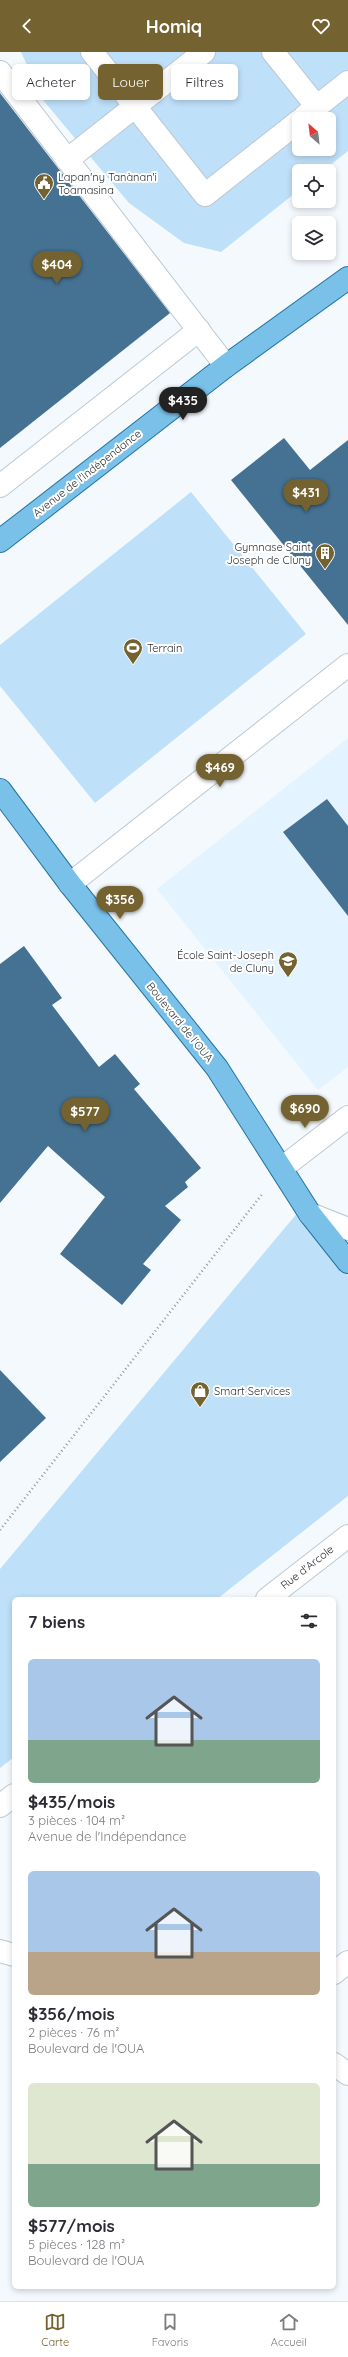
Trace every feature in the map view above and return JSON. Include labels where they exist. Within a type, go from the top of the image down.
[{"type":"main road","name":"Avenue de l'Indépendance","points":[[0,541],[226,366],[348,278]]},
{"type":"main road","name":"Boulevard de l'OUA","points":[[0,790],[70,884],[217,1068],[310,1214],[348,1262]]},
{"type":"street","points":[[92,52],[205,194],[292,127]]},
{"type":"street","points":[[67,160],[204,52]]},
{"type":"street","points":[[273,52],[304,112]]},
{"type":"street","points":[[0,72],[226,366]]},
{"type":"street","points":[[311,112],[348,82]]},
{"type":"street","points":[[0,486],[199,330]]},
{"type":"street","points":[[70,884],[348,665]]},
{"type":"street","points":[[282,1168],[348,1117]]},
{"type":"street","points":[[310,1214],[348,1229]]},
{"type":"street","name":"Rue d'Arcole","points":[[270,1597],[348,1536]]},
{"type":"street","points":[[0,1806],[12,1797]]},
{"type":"street","points":[[0,1951],[12,1954]]},
{"type":"street","points":[[336,1971],[348,1962]]},
{"type":"street","points":[[336,2065],[348,2074]]},
{"type":"path","points":[[0,1530],[282,1168]]},
{"type":"shaded area","points":[[21,52],[348,52],[348,151],[332,164],[292,164],[292,196],[221,252],[184,243],[129,203],[43,100],[90,100],[90,64],[26,64]]},
{"type":"shaded area","name":"Terrain","points":[[191,492],[306,634],[95,803],[0,686],[0,645]]},
{"type":"shaded area","name":"École Saint-Joseph de Cluny","points":[[348,738],[348,1067],[318,1090],[157,889]]},
{"type":"shaded area","points":[[304,1205],[348,1276],[348,1496],[220,1597],[12,1597],[12,1759],[0,1768],[0,1569]]},
{"type":"building","name":"Lapan'ny Tanànan'i Toamasina","points":[[0,93],[170,313],[0,448]]},
{"type":"building","name":"Gymnase Saint Joseph de Cluny","points":[[284,438],[310,470],[348,440],[348,625],[231,480]]},
{"type":"building","points":[[327,799],[348,826],[348,916],[283,832]]},
{"type":"building","points":[[24,946],[62,998],[52,1005],[99,1067],[115,1054],[140,1084],[134,1089],[201,1168],[185,1182],[188,1187],[165,1206],[181,1220],[143,1264],[151,1270],[122,1305],[60,1254],[105,1197],[48,1146],[0,1203],[0,964]]},
{"type":"building","points":[[0,1370],[46,1418],[0,1462]]},
{"type":"place","name":"Lapan'ny Tanànan'i Toamasina","points":[[44,200]]},
{"type":"place","name":"Gymnase Saint Joseph de Cluny","points":[[325,570]]},
{"type":"place","name":"Terrain","points":[[133,665]]},
{"type":"place","name":"École Saint-Joseph de Cluny","points":[[288,978]]},
{"type":"place","name":"Smart Services","points":[[200,1408]]}]
